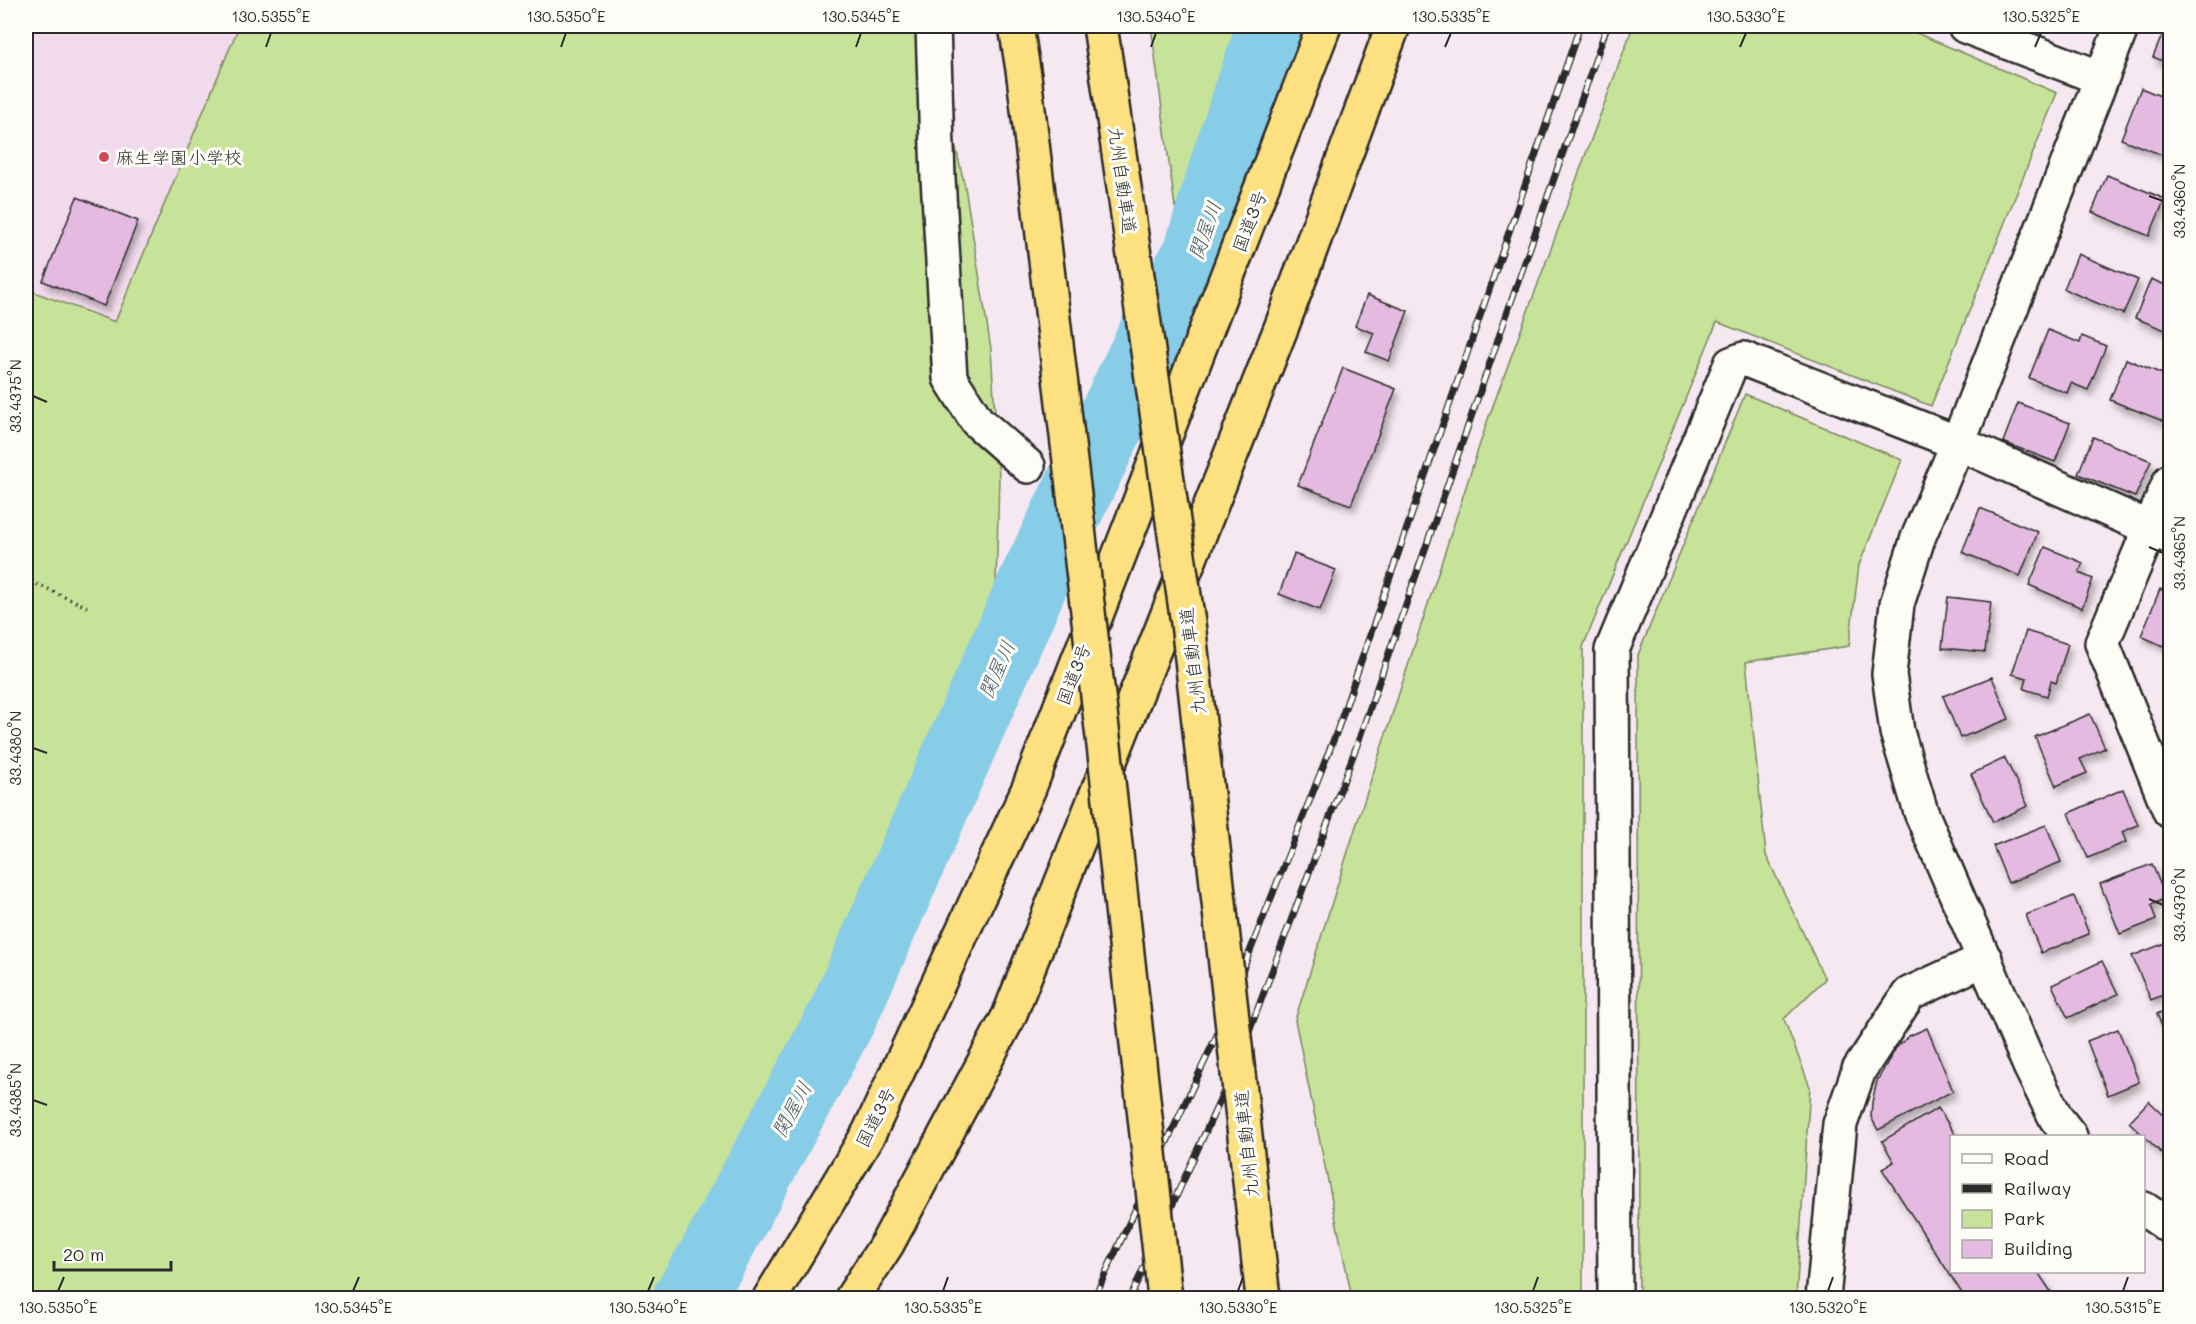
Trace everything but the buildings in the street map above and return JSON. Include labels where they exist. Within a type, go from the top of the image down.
[{"type":"highway","points":[[1016,26],[1024,76],[1103,742],[1165,1299]]},
{"type":"highway","name":"九州自動車道","points":[[1100,26],[1188,623],[1263,1299]]},
{"type":"highway","name":"国道3号","points":[[770,1299],[869,1133],[1029,788],[1324,26]]},
{"type":"highway","points":[[852,1299],[887,1244],[1009,1016],[1283,323],[1393,26]]},
{"type":"street","points":[[933,26],[938,178],[950,378],[977,421],[1028,466]]},
{"type":"street","points":[[1965,26],[2101,78]]},
{"type":"street","points":[[2069,1135],[2056,1118],[2030,1066],[1921,812],[1897,732],[1889,674],[1897,604],[1918,538],[1958,443],[2122,26]]},
{"type":"street","points":[[1615,1299],[1612,650],[1731,364],[1743,359],[1958,443],[2161,533]]},
{"type":"street","points":[[2170,481],[2161,533],[2102,643],[2170,811]]},
{"type":"street","points":[[1823,1299],[1840,1124],[1859,1070],[1909,994],[1985,959]]},
{"type":"street","points":[[2145,1210],[2170,1227]]},
{"type":"path","points":[[26,579],[87,607]]},
{"type":"shaded area","name":"麻生学園小学校","points":[[26,26],[239,26],[115,322],[26,289]]},
{"type":"green space","points":[[239,26],[928,26],[965,187],[991,349],[999,478],[995,623],[911,790],[806,1063],[665,1298],[26,1298],[26,289],[115,322]]},
{"type":"green space","points":[[1151,26],[1251,26],[1204,168],[1175,207]]},
{"type":"green space","points":[[1633,26],[1900,26],[2057,93],[1931,406],[1717,322],[1583,647],[1583,1298],[1352,1298],[1295,1020],[1487,422]]},
{"type":"green space","points":[[1745,394],[1902,460],[1859,565],[1849,646],[1746,662],[1766,855],[1825,979],[1784,1019],[1810,1087],[1796,1298],[1639,1298],[1638,655]]},
{"type":"waterway","name":"関屋川","points":[[688,1298],[710,1262],[842,1017],[1034,581],[1162,316],[1198,254],[1227,158],[1272,26]]},
{"type":"railway","points":[[1094,1298],[1217,1035],[1337,731],[1580,26]]},
{"type":"railway","points":[[1130,1298],[1240,1056],[1357,745],[1607,26]]},
{"type":"place","name":"麻生学園小学校","points":[[104,157]]}]
